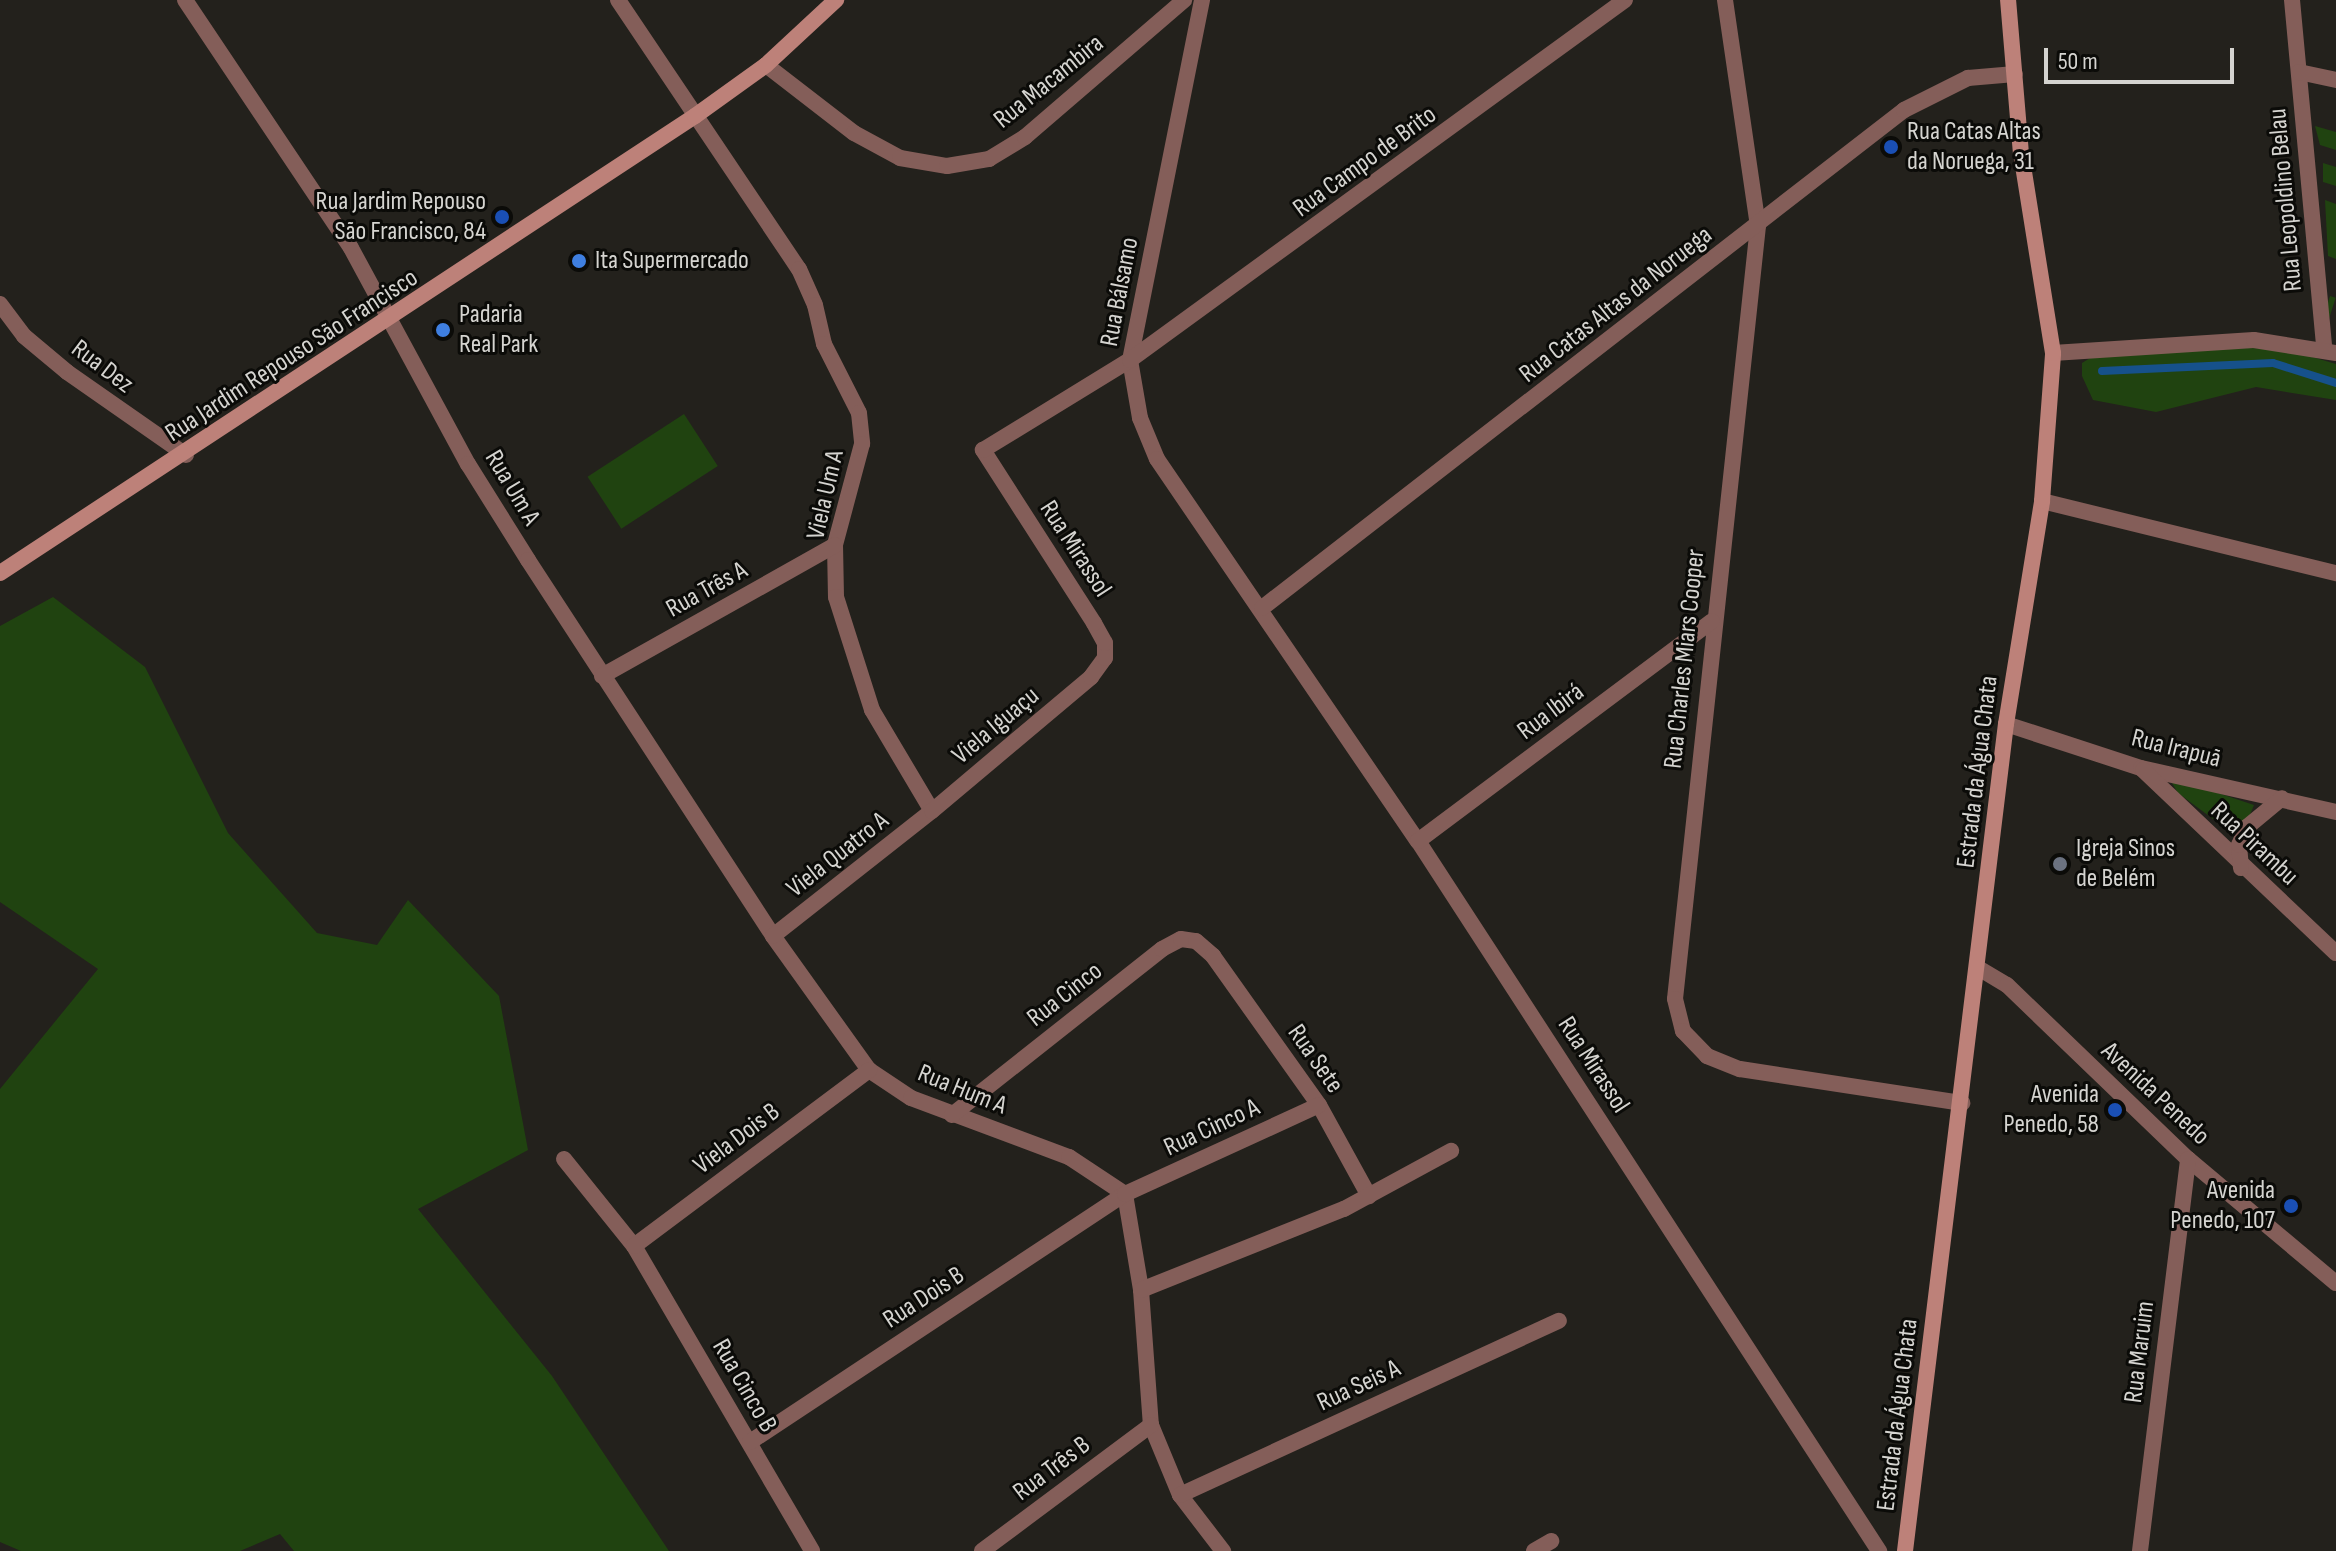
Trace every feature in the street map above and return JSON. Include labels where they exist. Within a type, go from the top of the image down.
[{"type":"street","name":"Rua Um A","points":[[185,0],[343,235],[468,464],[602,676]]},
{"type":"street","name":"Viela Um A","points":[[618,0],[799,269],[815,305],[824,344],[859,413],[862,444],[835,545],[836,597],[854,664],[872,710],[932,811]]},
{"type":"street","name":"Rua Jardim Repouso São Francisco","points":[[0,573],[186,455],[695,116],[766,65],[836,0]]},
{"type":"street","name":"Rua Macambira","points":[[766,65],[854,133],[900,158],[947,166],[989,159],[1025,137],[1184,0]]},
{"type":"street","name":"Rua Bálsamo","points":[[1202,0],[1130,360],[1140,418],[1157,459],[1262,608]]},
{"type":"street","name":"Rua Campo de Brito","points":[[983,450],[1130,360],[1625,0]]},
{"type":"street","name":"Rua Charles Miars Cooper","points":[[1725,0],[1758,226],[1712,621],[1675,999],[1683,1031],[1707,1056],[1740,1069],[1962,1103]]},
{"type":"street","name":"Estrada da Água Chata","points":[[1905,1551],[1980,969],[2006,724],[2042,501],[2053,353],[2021,154],[2008,0]]},
{"type":"street","name":"Rua Leopoldino Belau","points":[[2292,0],[2330,350]]},
{"type":"street","points":[[2299,72],[2336,80]]},
{"type":"street","name":"Rua Catas Altas da Noruega","points":[[1262,608],[1904,110],[1968,78],[2015,74]]},
{"type":"street","name":"Rua Dez","points":[[0,304],[24,336],[67,372],[186,455]]},
{"type":"street","points":[[2053,353],[2213,340],[2330,350]]},
{"type":"street","name":"Rua Mirassol","points":[[983,450],[1105,643],[1105,658],[1091,677]]},
{"type":"street","points":[[2042,501],[2336,573]]},
{"type":"street","name":"Rua Três A","points":[[602,676],[835,545]]},
{"type":"street","name":"Rua Mirassol","points":[[1262,608],[1418,841],[1879,1551]]},
{"type":"street","name":"Rua Ibirá","points":[[1418,841],[1712,621]]},
{"type":"street","name":"Rua Hum A","points":[[602,676],[773,936],[869,1070],[911,1098],[1069,1157],[1125,1194]]},
{"type":"street","name":"Viela Iguaçu","points":[[932,811],[1091,677]]},
{"type":"street","name":"Rua Irapuã","points":[[2006,724],[2141,768],[2336,812]]},
{"type":"street","name":"Rua Pirambu","points":[[2141,768],[2241,868],[2336,953]]},
{"type":"street","points":[[2241,868],[2239,845],[2247,827],[2282,798]]},
{"type":"street","name":"Viela Quatro A","points":[[773,936],[932,811]]},
{"type":"street","name":"Rua Cinco","points":[[952,1115],[1162,949],[1181,939],[1196,941],[1213,956]]},
{"type":"street","name":"Rua Sete","points":[[1213,956],[1319,1105],[1369,1196]]},
{"type":"street","name":"Avenida Penedo","points":[[1980,969],[2007,985],[2188,1159],[2336,1283]]},
{"type":"street","name":"Viela Dois B","points":[[634,1246],[869,1070]]},
{"type":"street","name":"Rua Cinco A","points":[[1125,1194],[1319,1105]]},
{"type":"street","points":[[1141,1290],[1369,1196],[1451,1151]]},
{"type":"street","name":"Rua Cinco B","points":[[564,1159],[634,1246],[812,1551]]},
{"type":"street","name":"Rua Maruim","points":[[2140,1551],[2188,1159]]},
{"type":"street","points":[[1125,1194],[1141,1290],[1151,1425],[1180,1495],[1223,1551]]},
{"type":"street","name":"Rua Dois B","points":[[750,1442],[1125,1194]]},
{"type":"street","name":"Rua Seis A","points":[[1180,1495],[1559,1321]]},
{"type":"street","name":"Rua Três B","points":[[982,1551],[1151,1425]]},
{"type":"street","points":[[1534,1551],[1551,1541]]},
{"type":"green space","points":[[2315,126],[2336,132],[2336,150],[2320,145]]},
{"type":"green space","points":[[2323,163],[2336,167],[2336,186],[2323,182]]},
{"type":"green space","points":[[2325,200],[2336,204],[2336,259],[2328,256]]},
{"type":"green space","points":[[2330,296],[2336,298],[2322,340],[2316,338]]},
{"type":"green space","points":[[2285,349],[2336,364],[2336,400],[2256,387],[2156,412],[2093,400],[2082,376],[2082,363],[2095,355]]},
{"type":"green space","points":[[684,414],[718,466],[621,529],[588,477]]},
{"type":"green space","points":[[53,597],[145,667],[228,833],[317,933],[377,945],[408,900],[499,996],[528,1150],[418,1209],[552,1376],[669,1551],[294,1551],[280,1534],[240,1551],[21,1551],[0,1542],[0,1089],[98,969],[0,902],[0,626]]},
{"type":"green space","points":[[2176,779],[2254,805],[2240,839],[2178,793],[2172,783]]},
{"type":"waterway","points":[[2102,371],[2273,363],[2336,383]]},
{"type":"place","name":"Rua Catas Altas da Noruega, 31","points":[[1891,147]]},
{"type":"place","name":"Rua Jardim Repouso São Francisco, 84","points":[[502,217]]},
{"type":"place","name":"Ita Supermercado","points":[[579,261]]},
{"type":"place","name":"Padaria Real Park","points":[[443,330]]},
{"type":"place","name":"Igreja Sinos de Belém","points":[[2060,864]]},
{"type":"place","name":"Avenida Penedo, 58","points":[[2115,1110]]},
{"type":"place","name":"Avenida Penedo, 107","points":[[2291,1206]]}]
